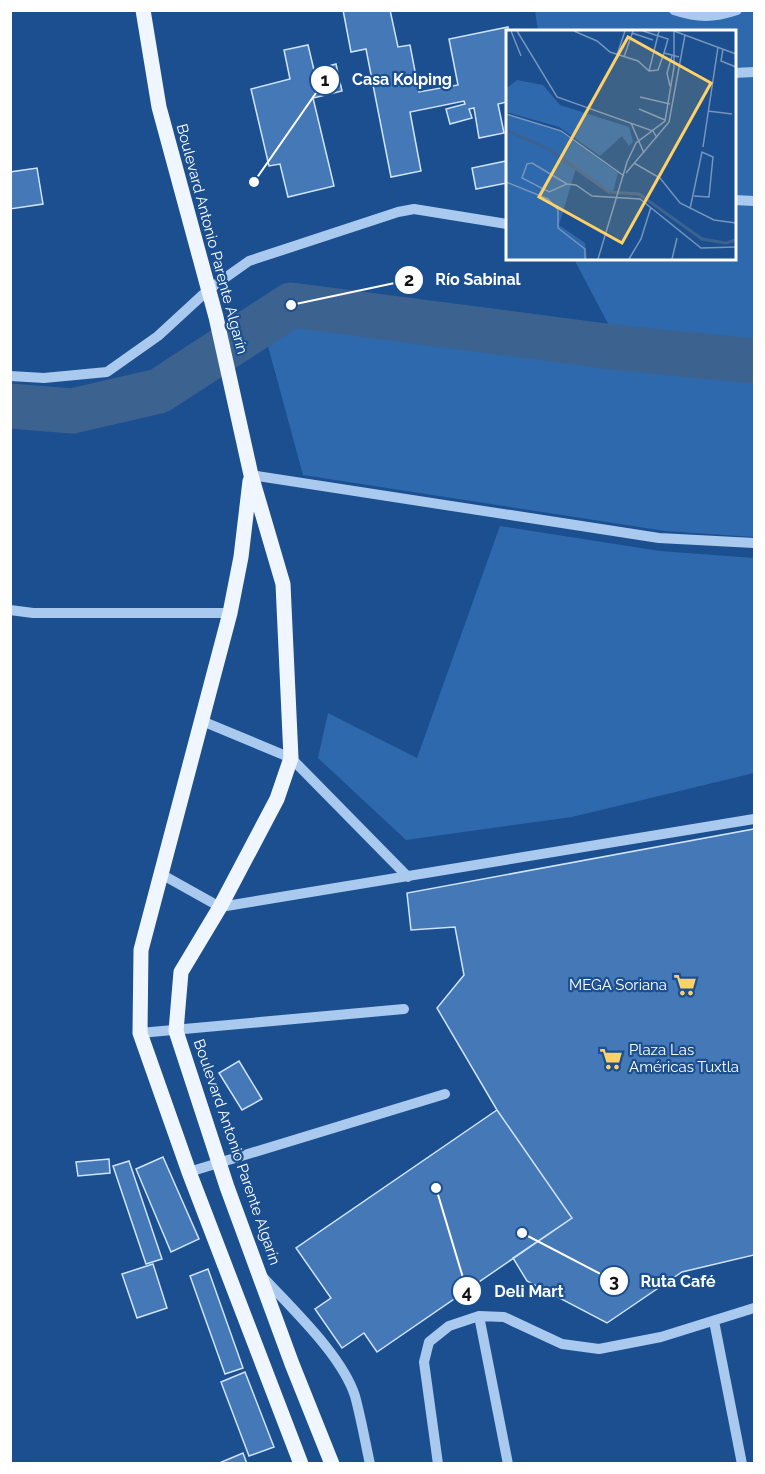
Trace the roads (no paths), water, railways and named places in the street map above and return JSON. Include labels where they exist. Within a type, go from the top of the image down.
[{"type":"main road","name":"Boulevard Antonio Parente Algarín","points":[[142,10],[159,107],[216,317],[250,470],[283,584],[291,758],[277,799],[220,907],[181,972],[176,1031],[219,1163],[292,1364],[332,1464]]},
{"type":"main road","name":"Boulevard Antonio Parente Algarín","points":[[250,470],[241,557],[230,613],[141,950],[140,1033],[189,1172],[301,1464]]},
{"type":"street","points":[[674,10],[691,16],[717,17],[737,10]]},
{"type":"street","points":[[735,73],[754,72]]},
{"type":"street","points":[[735,200],[754,201]]},
{"type":"street","points":[[10,376],[44,378],[107,372],[158,336],[208,290],[249,261],[398,212],[414,209],[506,224]]},
{"type":"street","points":[[250,470],[660,538],[754,543]]},
{"type":"street","points":[[10,610],[230,613]]},
{"type":"street","points":[[202,721],[291,758],[408,877]]},
{"type":"street","points":[[161,874],[220,907],[754,819]]},
{"type":"street","points":[[140,1033],[405,1009]]},
{"type":"street","points":[[189,1172],[445,1094]]},
{"type":"street","points":[[258,1270],[345,1373],[355,1395],[370,1464]]},
{"type":"street","points":[[438,1464],[424,1362],[429,1342],[449,1326],[479,1316],[504,1317],[562,1344],[599,1349],[661,1337],[754,1308]]},
{"type":"street","points":[[479,1316],[508,1464]]},
{"type":"street","points":[[714,1321],[742,1464]]},
{"type":"waterway","points":[[10,406],[72,411],[159,391],[291,305],[621,348],[754,361]]},
{"type":"place","name":"Casa Kolping","points":[[254,182]]},
{"type":"place","name":"Río Sabinal","points":[[291,305]]},
{"type":"place","name":"MEGA Soriana","points":[[685,985]]},
{"type":"place","name":"Plaza Las Américas Tuxtla","points":[[611,1059]]},
{"type":"place","name":"Deli Mart","points":[[436,1188]]},
{"type":"place","name":"Ruta Café","points":[[522,1233]]}]
